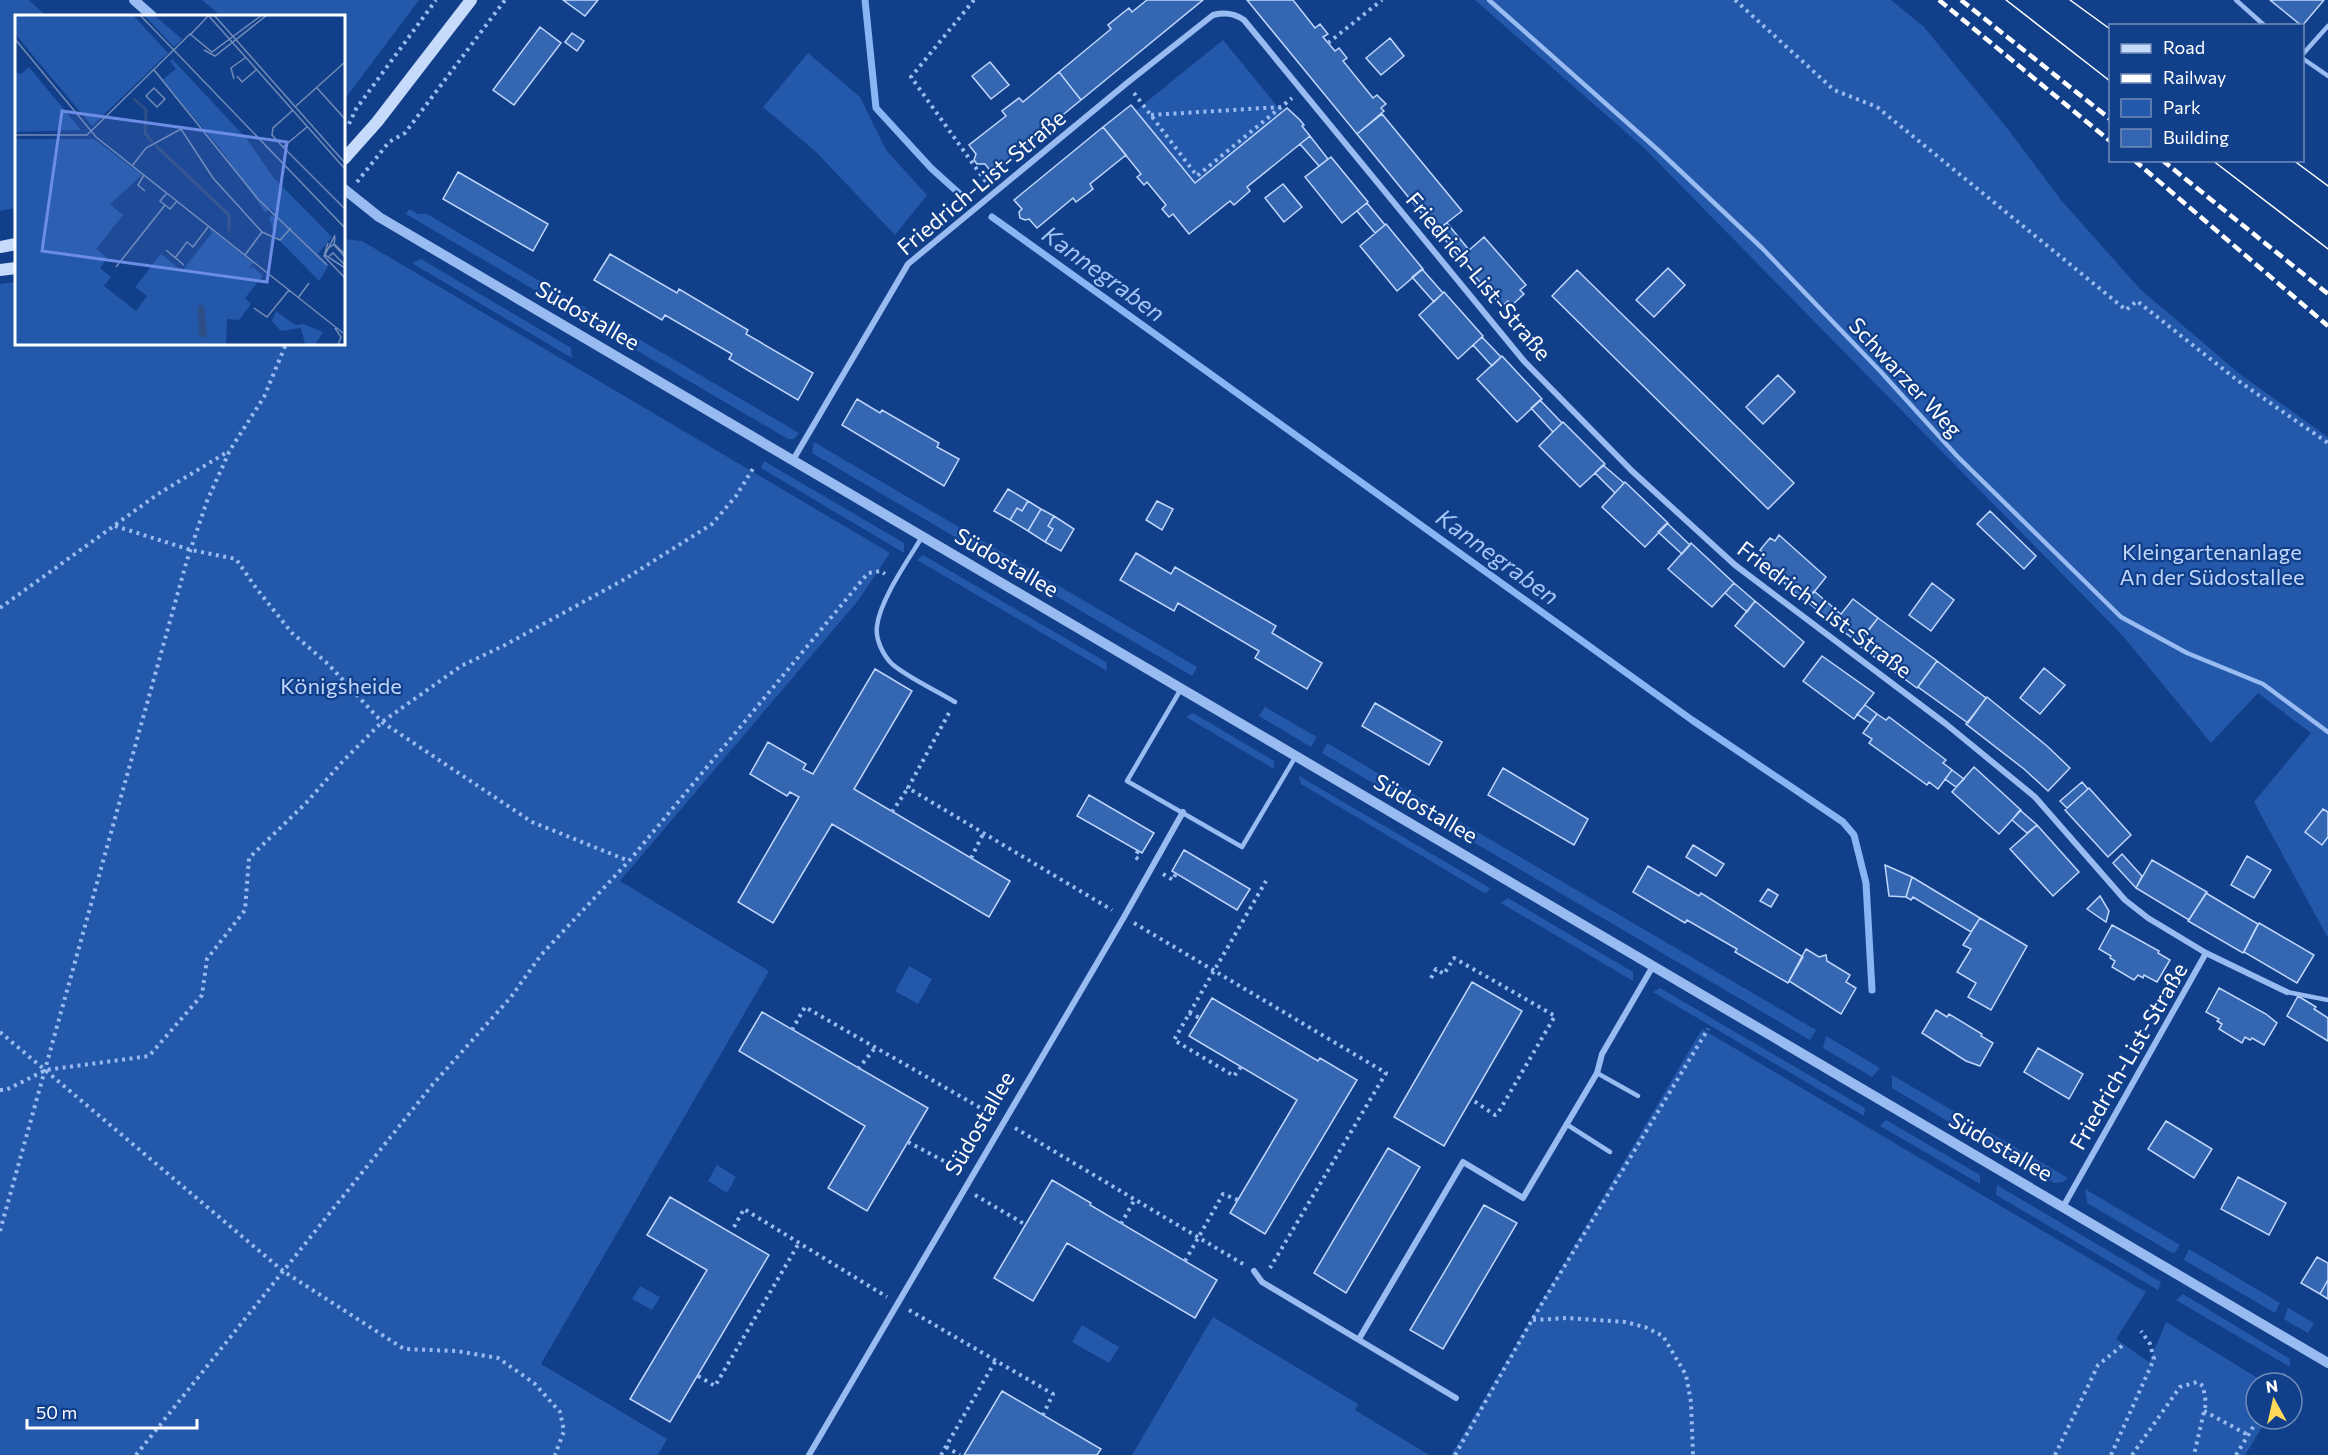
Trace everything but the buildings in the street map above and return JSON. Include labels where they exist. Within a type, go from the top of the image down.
[{"type":"main road","points":[[345,158],[377,122],[471,0]]},
{"type":"main road","points":[[0,247],[15,244]]},
{"type":"main road","points":[[0,270],[15,268]]},
{"type":"street","points":[[134,0],[151,15]]},
{"type":"street","name":"Friedrich-List-Straße","points":[[793,460],[908,264],[1213,15],[1229,13],[1244,20],[1524,361],[1632,471],[1735,565],[1946,724],[2035,797],[2125,900],[2148,918],[2206,953],[2287,992]]},
{"type":"street","name":"Südostallee","points":[[346,191],[379,217],[2328,1363]]},
{"type":"street","name":"Südostallee","points":[[809,1455],[1184,812]]},
{"type":"street","name":"Friedrich-List-Straße","points":[[2062,1207],[2206,953]]},
{"type":"street","points":[[1359,1340],[1463,1162],[1523,1198],[1597,1073],[1602,1054],[1653,966]]},
{"type":"street","points":[[1254,1271],[1262,1282],[1456,1398]]},
{"type":"lane","name":"Schwarzer Weg","points":[[1489,0],[1658,150],[1762,248],[1957,456],[2121,617],[2187,653],[2263,684],[2328,732]]},
{"type":"lane","points":[[2236,0],[2263,24]]},
{"type":"lane","points":[[2304,54],[2328,26]]},
{"type":"lane","points":[[2304,58],[2328,76]]},
{"type":"lane","points":[[922,536],[896,581],[880,614],[876,628],[879,643],[891,663],[955,702]]},
{"type":"lane","points":[[1182,689],[1127,781],[1184,812],[1242,848],[1296,756]]},
{"type":"lane","name":"Friedrich-List-Straße","points":[[2287,992],[2328,1000]]},
{"type":"lane","points":[[1597,1073],[1638,1096]]},
{"type":"lane","points":[[1566,1124],[1610,1152]]},
{"type":"path","points":[[345,130],[357,109],[436,0]]},
{"type":"path","points":[[346,191],[389,142],[405,133],[505,0]]},
{"type":"path","points":[[974,0],[912,77],[994,192]]},
{"type":"path","points":[[1328,43],[1382,0]]},
{"type":"path","points":[[1735,0],[1834,90],[1877,107],[2126,310],[2137,301],[2237,380],[2328,443]]},
{"type":"path","points":[[1127,83],[1197,176],[1303,90]]},
{"type":"path","points":[[1151,115],[1282,107]]},
{"type":"path","points":[[0,1231],[191,550],[207,501],[230,450],[264,397],[286,345]]},
{"type":"path","points":[[0,608],[189,474],[230,450]]},
{"type":"path","points":[[0,1090],[6,1090],[46,1070],[148,1056],[202,995],[207,959],[244,910],[249,858],[306,803],[382,722],[461,666],[505,645],[625,579],[712,524],[736,496],[754,467]]},
{"type":"path","points":[[115,526],[191,550],[236,559],[292,633],[328,664],[382,722],[532,822],[629,861]]},
{"type":"path","points":[[136,1455],[433,1084],[511,997],[541,955],[629,861],[868,573],[881,571],[896,581]]},
{"type":"path","points":[[892,812],[908,788],[955,702]]},
{"type":"path","points":[[908,788],[1386,1073],[1262,1282]]},
{"type":"path","points":[[970,858],[984,834]]},
{"type":"path","points":[[1241,1067],[1234,1076],[1174,1040],[1266,881]]},
{"type":"path","points":[[1431,978],[1436,969],[1444,974],[1454,958],[1555,1016],[1496,1115],[1471,1099]]},
{"type":"path","points":[[792,1030],[805,1008],[1004,1122],[1254,1271]]},
{"type":"path","points":[[1189,1012],[1200,1018]]},
{"type":"path","points":[[1455,1455],[1532,1320],[1708,1029]]},
{"type":"path","points":[[0,1032],[283,1271],[404,1349],[456,1351],[498,1358],[534,1383],[560,1412],[564,1431],[555,1455]]},
{"type":"path","points":[[858,1069],[875,1048]]},
{"type":"path","points":[[908,1142],[973,1176]]},
{"type":"path","points":[[964,1190],[1026,1225]]},
{"type":"path","points":[[1185,1261],[1197,1236],[1223,1194],[1238,1200]]},
{"type":"path","points":[[1121,1224],[1135,1199]]},
{"type":"path","points":[[698,1376],[715,1386],[799,1243]]},
{"type":"path","points":[[1532,1320],[1568,1318],[1625,1322],[1645,1327],[1663,1336],[1686,1375],[1691,1402],[1693,1455]]},
{"type":"path","points":[[2111,1455],[2154,1359],[2150,1344],[2141,1331]]},
{"type":"path","points":[[2055,1455],[2098,1365],[2124,1346]]},
{"type":"path","points":[[941,1455],[996,1360]]},
{"type":"path","points":[[2132,1455],[2180,1388],[2197,1382],[2203,1386],[2205,1394],[2204,1411],[2194,1455]]},
{"type":"path","points":[[2204,1411],[2248,1435]]},
{"type":"path","points":[[2236,1455],[2250,1431]]},
{"type":"path","points":[[946,1447],[960,1455]]},
{"type":"green space","points":[[0,0],[29,0],[45,15],[15,15],[15,208],[0,211]]},
{"type":"green space","points":[[202,0],[419,0],[345,99],[345,15],[220,15]]},
{"type":"green space","name":"Kleingartenanlage An der Südostallee","points":[[1475,0],[1891,0],[1924,27],[2007,128],[2061,200],[2140,289],[2241,375],[2328,437],[2328,938],[2254,802],[2311,733],[2258,693],[2211,743],[2123,636],[1645,149]]},
{"type":"green space","points":[[1223,40],[1282,112],[1195,183],[1135,111]]},
{"type":"green space","points":[[808,53],[860,97],[886,150],[927,195],[895,235],[815,151],[763,107]]},
{"type":"green space","points":[[409,209],[418,214],[427,214],[570,299],[567,304],[560,305],[406,214]]},
{"type":"green space","name":"Königsheide","points":[[345,239],[362,241],[890,553],[857,602],[620,881],[769,971],[541,1364],[667,1439],[658,1455],[0,1455],[0,284],[15,282],[15,345],[345,345]]},
{"type":"green space","points":[[421,259],[571,348],[572,358],[412,263]]},
{"type":"green space","points":[[579,304],[799,433],[794,439],[788,439],[578,316]]},
{"type":"green space","points":[[814,442],[1197,667],[1192,676],[812,453]]},
{"type":"green space","points":[[764,461],[904,543],[904,553],[761,468]]},
{"type":"green space","points":[[923,555],[1106,662],[1107,671],[917,560]]},
{"type":"green space","points":[[1265,707],[1317,737],[1311,747],[1259,716]]},
{"type":"green space","points":[[1193,713],[1274,761],[1274,769],[1186,717]]},
{"type":"green space","points":[[1327,743],[1435,807],[1427,815],[1322,753]]},
{"type":"green space","points":[[1299,776],[1490,888],[1486,894],[1301,784]]},
{"type":"green space","points":[[1443,812],[1816,1030],[1810,1040],[1441,823]]},
{"type":"green space","points":[[1508,898],[1633,972],[1633,981],[1501,903]]},
{"type":"green space","points":[[909,966],[932,979],[918,1004],[895,991]]},
{"type":"green space","points":[[1660,988],[1865,1108],[1864,1116],[1653,992]]},
{"type":"green space","points":[[1702,1029],[2146,1292],[2116,1339],[2149,1362],[2166,1322],[2246,1371],[2244,1371],[2244,1431],[2260,1431],[2245,1455],[1451,1455]]},
{"type":"green space","points":[[1826,1036],[1880,1068],[1872,1077],[1823,1048]]},
{"type":"green space","points":[[1892,1075],[1962,1116],[1956,1126],[1892,1088]]},
{"type":"green space","points":[[1886,1120],[1980,1175],[1980,1184],[1880,1126]]},
{"type":"green space","points":[[1984,1129],[2068,1178],[2063,1182],[2054,1183],[1977,1138]]},
{"type":"green space","points":[[717,1165],[736,1177],[727,1193],[708,1181]]},
{"type":"green space","points":[[1997,1185],[2161,1282],[2158,1290],[1996,1195]]},
{"type":"green space","points":[[2085,1189],[2180,1245],[2174,1254],[2087,1203]]},
{"type":"green space","points":[[2189,1249],[2280,1303],[2275,1313],[2184,1260]]},
{"type":"green space","points":[[640,1286],[660,1297],[652,1310],[632,1299]]},
{"type":"green space","points":[[2183,1294],[2290,1359],[2290,1367],[2176,1300]]},
{"type":"green space","points":[[2288,1308],[2314,1323],[2308,1333],[2284,1319]]},
{"type":"green space","points":[[1213,1317],[1358,1404],[1355,1410],[1429,1455],[1132,1455]]},
{"type":"green space","points":[[1082,1325],[1119,1347],[1109,1363],[1072,1342]]},
{"type":"waterway","name":"Kannegraben","points":[[865,0],[876,108],[931,168],[962,196]]},
{"type":"waterway","name":"Kannegraben","points":[[992,217],[1692,720],[1843,822],[1854,835],[1866,883],[1872,990]]},
{"type":"tram line","points":[[2006,0],[2109,80]]},
{"type":"tram line","points":[[2070,0],[2109,28]]},
{"type":"tram line","points":[[2215,162],[2328,249]]},
{"type":"tram line","points":[[2296,162],[2328,186]]},
{"type":"railway","points":[[1939,0],[2109,140]]},
{"type":"railway","points":[[1961,0],[2109,118]]},
{"type":"railway","points":[[2136,162],[2328,326]]},
{"type":"railway","points":[[2164,162],[2328,294]]}]
